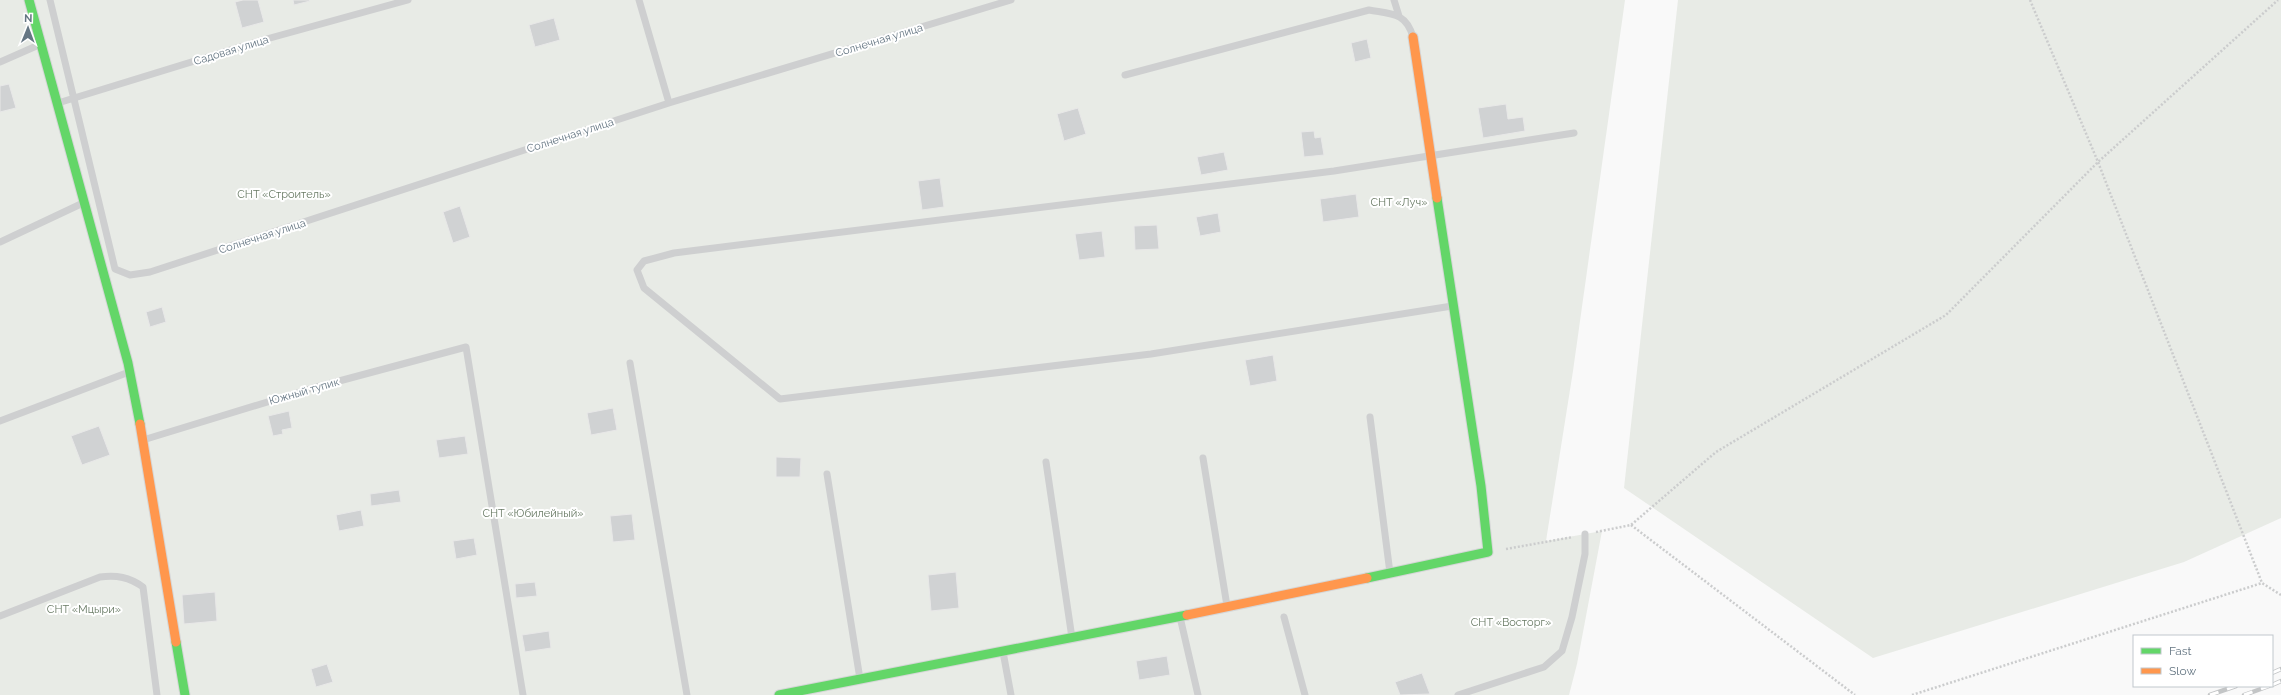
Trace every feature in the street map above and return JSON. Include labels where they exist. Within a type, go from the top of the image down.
[{"type":"street","points":[[29,0],[130,372],[143,440],[184,695]]},
{"type":"street","points":[[779,695],[824,691],[860,679],[1072,639],[1488,552],[1481,486],[1413,37]]},
{"type":"lane","points":[[50,0],[75,97]]},
{"type":"lane","name":"Садовая улица","points":[[56,104],[263,40],[408,0]]},
{"type":"lane","points":[[639,0],[669,103]]},
{"type":"lane","name":"Солнечная улица","points":[[75,97],[116,270],[130,275],[150,272],[669,103],[1011,0]]},
{"type":"lane","points":[[1394,0],[1399,16]]},
{"type":"lane","points":[[1125,75],[1369,10],[1399,16],[1410,25],[1413,37]]},
{"type":"lane","points":[[0,62],[41,44]]},
{"type":"lane","points":[[1454,306],[1151,354],[780,399],[644,288],[637,270],[644,262],[674,253],[1334,171],[1574,133]]},
{"type":"lane","points":[[0,242],[85,202]]},
{"type":"lane","name":"Южный тупик","points":[[143,440],[313,388],[466,347],[523,695]]},
{"type":"lane","points":[[630,362],[687,695]]},
{"type":"lane","points":[[0,422],[130,372]]},
{"type":"lane","points":[[1370,417],[1390,573]]},
{"type":"lane","points":[[1203,458],[1227,607]]},
{"type":"lane","points":[[1046,462],[1072,639]]},
{"type":"lane","points":[[827,474],[860,679]]},
{"type":"lane","points":[[1458,695],[1544,667],[1562,651],[1572,617],[1584,554],[1585,534]]},
{"type":"lane","points":[[0,616],[100,577],[115,575],[133,580],[142,587],[157,695]]},
{"type":"lane","points":[[1180,617],[1198,695]]},
{"type":"lane","points":[[1284,617],[1305,695]]},
{"type":"lane","points":[[1003,652],[1011,695]]},
{"type":"path","points":[[2030,0],[2098,162],[2262,583],[2281,595]]},
{"type":"path","points":[[1488,552],[1631,525],[1716,452],[1946,315],[2098,162],[2278,0]]},
{"type":"path","points":[[1631,525],[1855,695]]},
{"type":"path","points":[[1912,695],[2262,583]]},
{"type":"green space","points":[[0,0],[1625,0],[1573,371],[1546,541],[1602,531],[1577,664],[1569,695],[0,695]]},
{"type":"green space","points":[[1678,0],[2281,0],[2281,518],[2184,562],[1873,658],[1624,488]]},
{"type":"building","points":[[243,0],[258,0],[264,22],[242,28],[235,2]]},
{"type":"building","points":[[293,0],[309,0],[310,1],[294,5]]},
{"type":"building","points":[[554,18],[560,40],[535,47],[529,25]]},
{"type":"building","points":[[1367,39],[1371,58],[1355,62],[1351,43]]},
{"type":"building","points":[[9,84],[16,108],[0,112],[0,86]]},
{"type":"building","points":[[1506,104],[1508,119],[1523,117],[1525,131],[1483,138],[1478,108]]},
{"type":"building","points":[[1078,108],[1086,134],[1064,141],[1057,114]]},
{"type":"building","points":[[1314,131],[1315,138],[1321,137],[1324,155],[1304,157],[1301,132]]},
{"type":"building","points":[[1224,152],[1228,170],[1201,175],[1197,157]]},
{"type":"building","points":[[940,178],[944,207],[922,210],[918,181]]},
{"type":"building","points":[[1356,194],[1359,217],[1323,222],[1320,199]]},
{"type":"building","points":[[460,206],[470,237],[453,243],[443,212]]},
{"type":"building","points":[[1218,213],[1221,232],[1200,236],[1196,217]]},
{"type":"building","points":[[1157,225],[1159,249],[1135,250],[1134,226]]},
{"type":"building","points":[[1102,231],[1105,257],[1079,260],[1075,234]]},
{"type":"building","points":[[162,307],[166,322],[150,327],[146,312]]},
{"type":"building","points":[[1273,355],[1277,381],[1250,386],[1245,360]]},
{"type":"building","points":[[613,408],[617,430],[591,435],[587,413]]},
{"type":"building","points":[[289,411],[292,428],[282,430],[283,434],[273,436],[268,416]]},
{"type":"building","points":[[99,426],[110,455],[82,465],[71,436]]},
{"type":"building","points":[[465,436],[468,454],[439,458],[436,440]]},
{"type":"building","points":[[776,457],[801,458],[800,477],[776,477]]},
{"type":"building","points":[[399,490],[401,502],[371,506],[370,494]]},
{"type":"building","points":[[361,510],[364,526],[339,531],[336,515]]},
{"type":"building","points":[[632,514],[635,540],[613,542],[610,516]]},
{"type":"building","points":[[474,538],[477,555],[456,559],[453,541]]},
{"type":"building","points":[[956,572],[959,608],[931,611],[928,575]]},
{"type":"building","points":[[535,582],[537,596],[516,598],[515,584]]},
{"type":"building","points":[[215,592],[217,621],[184,624],[182,595]]},
{"type":"building","points":[[549,631],[551,648],[525,652],[522,635]]},
{"type":"building","points":[[1167,656],[1170,675],[1139,680],[1136,661]]},
{"type":"building","points":[[327,664],[333,682],[316,687],[311,669]]},
{"type":"building","points":[[1422,673],[1430,694],[1400,695],[1395,682]]},
{"type":"railway","points":[[2273,673],[2281,669]]},
{"type":"railway","points":[[2273,685],[2281,681]]},
{"type":"railway","points":[[2210,695],[2233,687]]},
{"type":"railway","points":[[2244,695],[2266,687]]},
{"type":"traffic: fast","points":[[29,0],[128,363],[140,424]]},
{"type":"traffic: fast","points":[[1367,578],[1488,552],[1481,486],[1437,198]]},
{"type":"traffic: fast","points":[[779,695],[1187,615]]},
{"type":"traffic: fast","points":[[176,642],[185,695]]},
{"type":"traffic: slow","points":[[1413,37],[1437,198]]},
{"type":"traffic: slow","points":[[140,424],[176,642]]},
{"type":"traffic: slow","points":[[1187,615],[1367,578]]},
{"type":"park label","name":"СНТ «Строитель»","points":[[284,194]]},
{"type":"park label","name":"СНТ «Луч»","points":[[1399,202]]},
{"type":"park label","name":"СНТ «Юбилейный»","points":[[533,513]]},
{"type":"park label","name":"СНТ «Мцыри»","points":[[84,609]]},
{"type":"park label","name":"СНТ «Восторг»","points":[[1511,622]]}]
